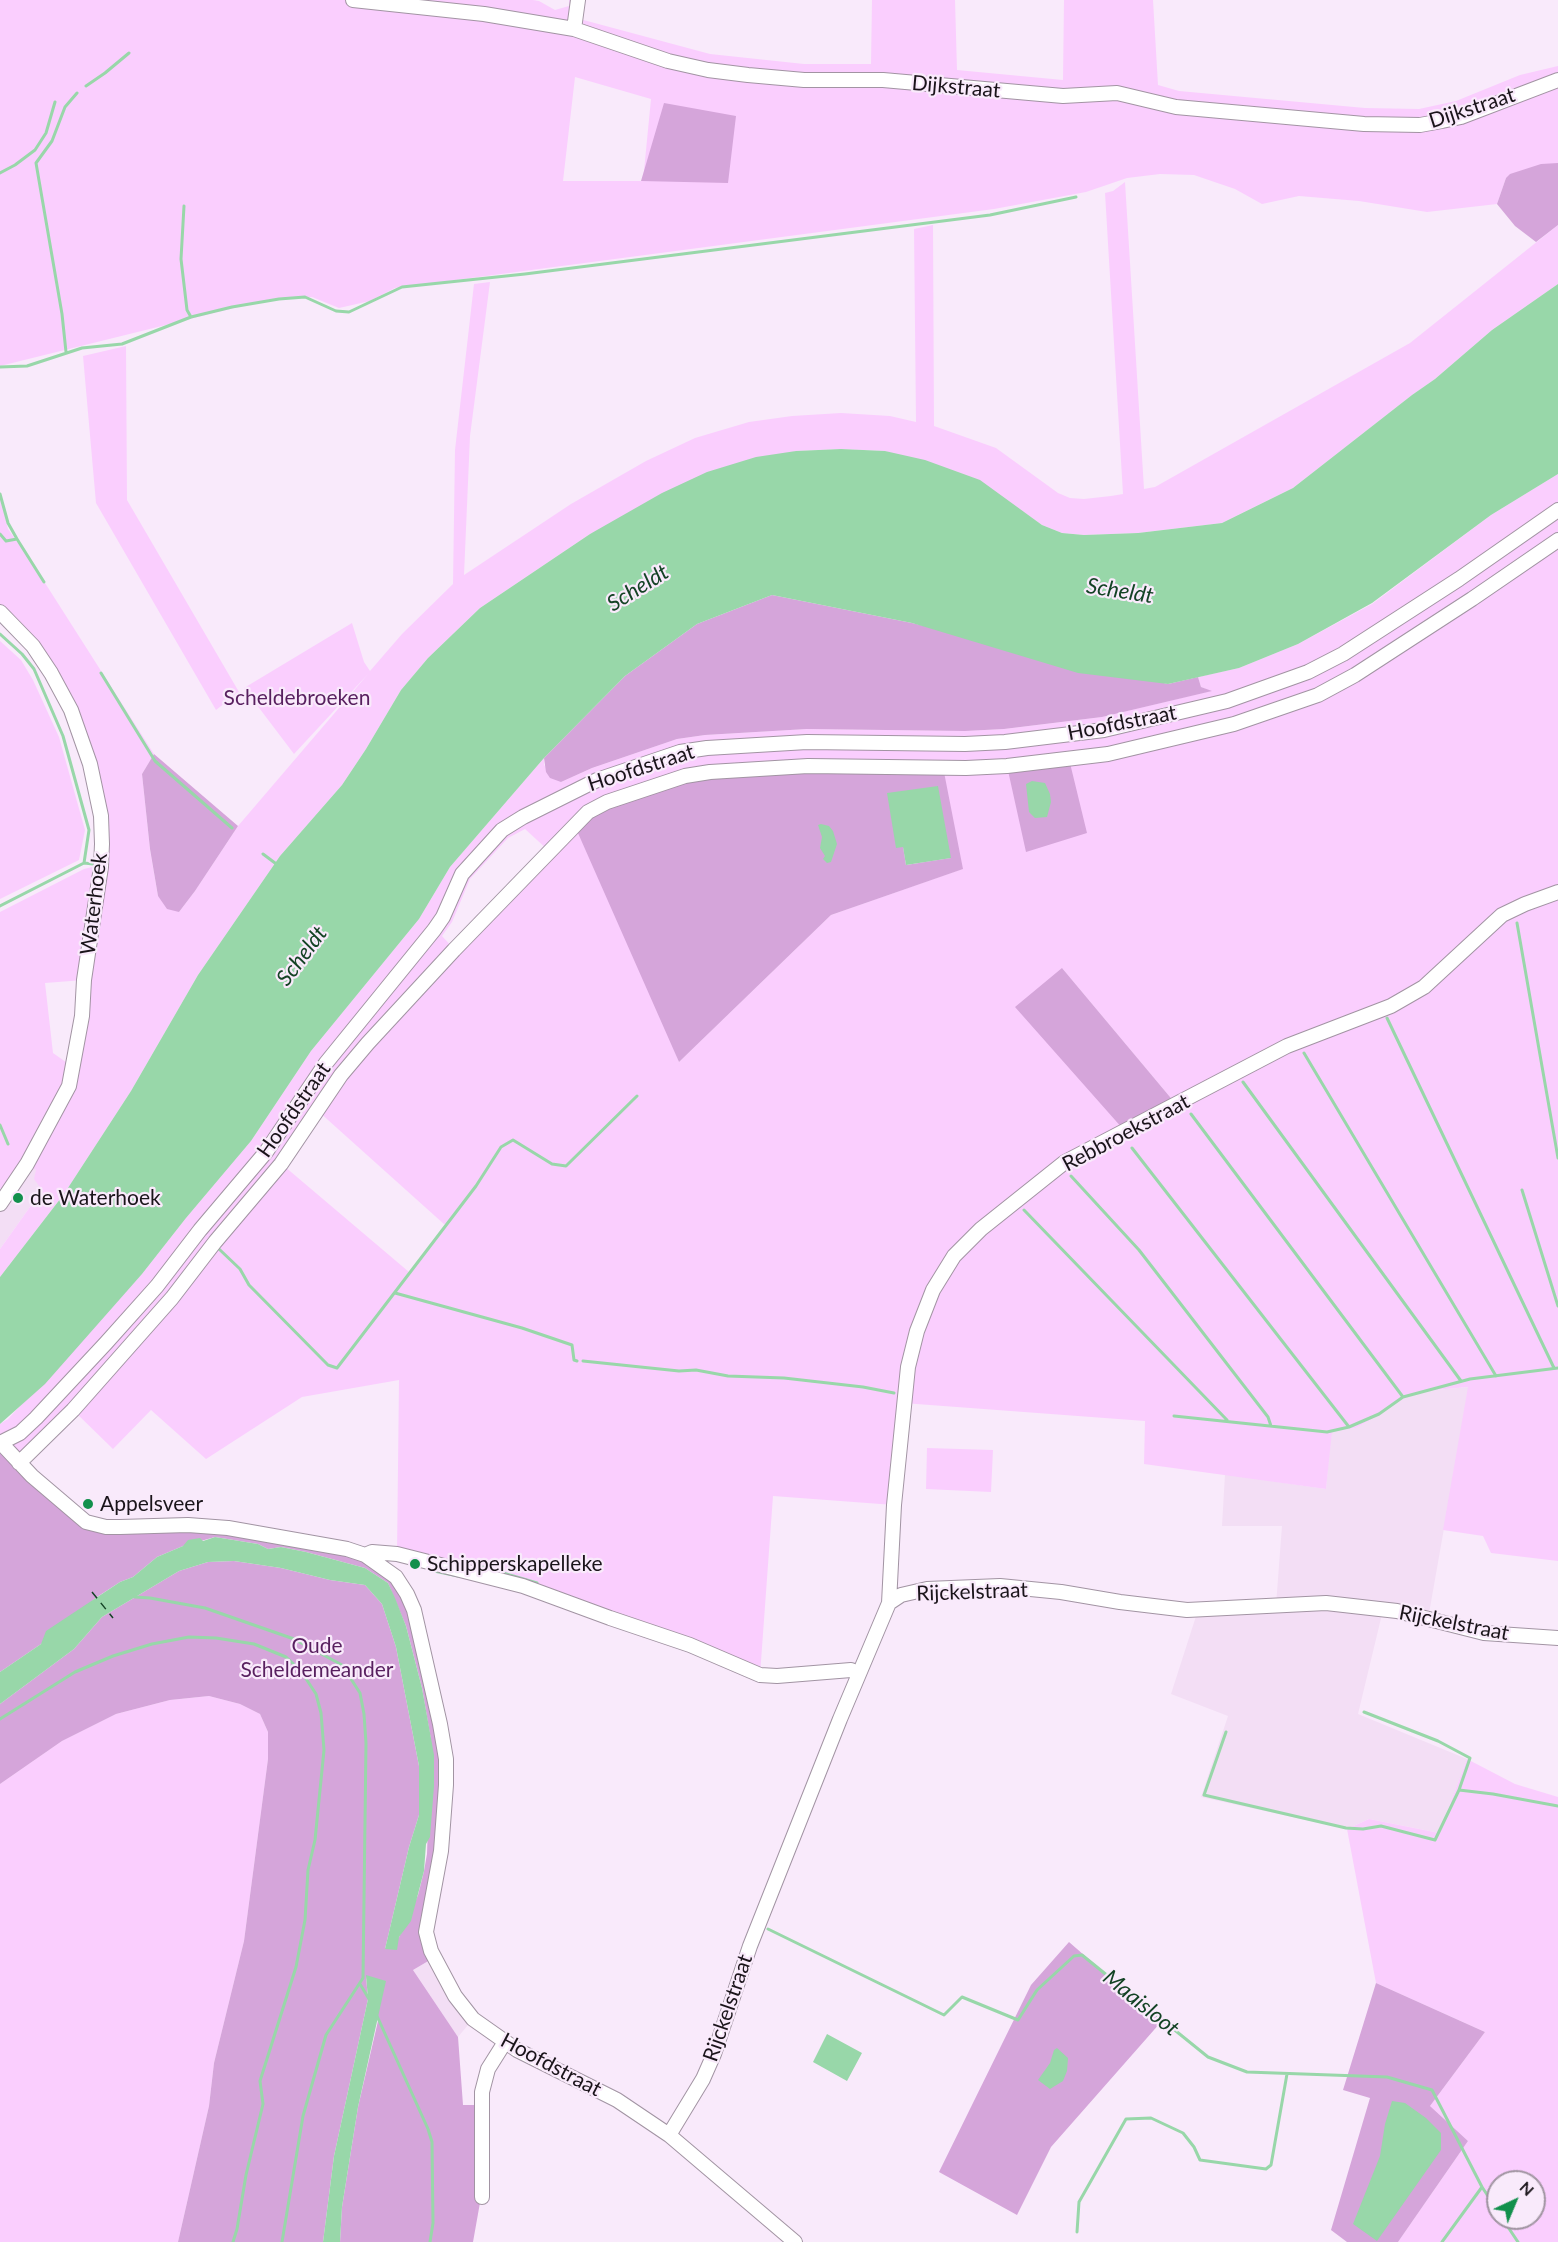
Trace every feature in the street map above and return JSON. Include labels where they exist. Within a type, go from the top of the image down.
[{"type":"street","name":"Dijkstraat","points":[[353,0],[484,14],[574,29],[668,61],[708,70],[748,75],[804,80],[883,80],[1063,96],[1117,93],[1176,106],[1364,124],[1420,125],[1461,117],[1558,80]]},
{"type":"street","points":[[574,29],[578,0]]},
{"type":"street","name":"Hoofdstraat","points":[[795,2242],[669,2135],[617,2100],[530,2058],[505,2042],[473,2019],[455,1996],[431,1951],[426,1932],[441,1851],[446,1796],[446,1759],[441,1724],[414,1610],[396,1577],[365,1555],[347,1549],[228,1528],[188,1526],[129,1528],[86,1522],[19,1463],[0,1443],[20,1433],[36,1418],[157,1286],[200,1230],[266,1152],[326,1063],[434,930],[443,917],[462,874],[502,830],[523,817],[597,780],[680,752],[698,749],[807,742],[965,744],[1005,742],[1104,730],[1227,700],[1308,672],[1343,654],[1459,579],[1558,510]]},
{"type":"street","name":"Hoofdstraat","points":[[19,1463],[73,1410],[172,1298],[215,1242],[281,1164],[341,1075],[368,1043],[454,950],[588,812],[607,802],[686,776],[710,772],[808,766],[966,768],[1018,765],[1108,754],[1234,724],[1318,695],[1355,675],[1558,540]]},
{"type":"street","name":"Waterhoek","points":[[0,612],[33,646],[71,710],[90,764],[101,816],[102,844],[101,867],[84,980],[82,1016],[69,1086],[27,1164],[0,1204]]},
{"type":"street","name":"Rebbroekstraat","points":[[889,1603],[894,1504],[908,1367],[917,1331],[933,1290],[954,1256],[981,1229],[1065,1162],[1287,1046],[1391,1006],[1424,987],[1502,915],[1558,892]]},
{"type":"street","name":"Hoofdstraat","points":[[365,1555],[372,1552],[408,1557],[523,1586],[690,1645],[760,1675],[777,1676],[851,1670],[859,1674]]},
{"type":"street","points":[[396,1577],[408,1557]]},
{"type":"street","name":"Rijckelstraat","points":[[669,2135],[703,2079],[714,2054],[750,1946],[859,1674],[889,1603],[901,1595],[927,1589],[1000,1586],[1061,1592],[1187,1610],[1326,1603],[1397,1611],[1484,1634],[1558,1638]]},
{"type":"street","points":[[482,2197],[482,2092],[488,2069],[505,2042]]},
{"type":"shaded area","points":[[27,1164],[36,1170],[42,1190],[0,1249],[0,1204]]},
{"type":"shaded area","points":[[1469,1387],[1428,1619],[1383,1610],[1358,1714],[1467,1759],[1439,1833],[1369,1819],[1347,1829],[1201,1797],[1228,1716],[1171,1694],[1198,1610],[1276,1605],[1282,1526],[1222,1526],[1225,1474],[1326,1489],[1331,1431],[1356,1428],[1379,1415],[1400,1398],[1423,1391]]},
{"type":"shaded area","points":[[430,1960],[473,2019],[458,2037],[413,1970]]},
{"type":"green space","points":[[0,0],[533,0],[555,10],[569,6],[569,0],[578,0],[576,18],[710,54],[804,64],[871,64],[872,0],[955,0],[957,70],[1063,80],[1064,0],[1153,0],[1158,85],[1179,91],[1365,108],[1419,109],[1456,101],[1520,75],[1558,66],[1558,167],[1506,178],[1497,204],[1427,212],[1359,201],[1299,196],[1262,204],[1235,189],[1194,175],[1160,174],[1127,178],[1086,192],[994,209],[395,288],[370,301],[339,308],[312,297],[271,299],[0,366]],"holes":[[[575,77],[651,99],[643,181],[563,181]]]},
{"type":"green space","points":[[664,103],[736,116],[728,183],[641,181]]},
{"type":"green space","points":[[1558,163],[1558,225],[1536,242],[1515,226],[1497,204],[1506,178],[1510,174],[1541,164]]},
{"type":"green space","points":[[1125,182],[1144,489],[1155,487],[1410,343],[1558,225],[1558,284],[1492,330],[1435,379],[1293,488],[1222,523],[1138,533],[1084,535],[1062,533],[1042,525],[1025,513],[885,451],[841,449],[796,451],[590,534],[480,608],[428,658],[401,690],[342,785],[280,856],[198,975],[131,1091],[64,1194],[0,1277],[0,1249],[42,1190],[34,1179],[36,1170],[27,1165],[7,1193],[0,1188],[0,912],[84,869],[96,866],[102,844],[73,702],[0,606],[0,495],[8,529],[31,561],[154,754],[142,774],[150,850],[158,896],[179,912],[238,826],[368,674],[294,754],[244,688],[352,623],[364,662],[370,671],[402,634],[453,584],[455,450],[474,284],[490,282],[470,436],[464,575],[571,504],[646,461],[695,438],[749,422],[792,416],[841,413],[890,416],[916,422],[914,229],[933,225],[934,426],[996,448],[1058,493],[1070,498],[1111,496],[1123,494],[1105,193],[1113,191]],"holes":[[[84,980],[73,1067],[53,1053],[45,983]]]},
{"type":"green space","name":"Scheldebroeken","points":[[126,346],[127,500],[239,692],[216,710],[96,503],[83,356]]},
{"type":"green space","points":[[1558,474],[1558,1561],[1491,1553],[1483,1536],[1443,1530],[1468,1387],[1423,1391],[1400,1398],[1379,1415],[1356,1428],[1332,1431],[1326,1489],[1144,1464],[1145,1421],[903,1403],[894,1505],[773,1496],[760,1675],[610,1618],[397,1554],[399,1380],[302,1397],[206,1459],[151,1410],[113,1449],[73,1410],[19,1463],[0,1442],[0,1424],[8,1419],[142,1274],[251,1141],[311,1051],[419,919],[450,867],[544,758],[544,765],[561,782],[592,768],[677,739],[705,735],[807,729],[965,731],[1004,729],[1102,717],[1210,691],[1201,687],[1198,677],[1239,668],[1298,644],[1372,604],[1491,515]],"holes":[[[588,812],[962,869],[831,915],[679,1062]],[[525,829],[549,851],[454,949],[442,936],[452,922],[470,879],[508,838]],[[1062,968],[1175,1103],[1123,1129]],[[318,1111],[445,1225],[409,1272],[284,1166]]]},
{"type":"green space","points":[[772,595],[912,623],[1168,684],[1198,677],[1201,687],[1212,691],[1102,717],[1004,729],[965,731],[807,729],[705,735],[677,739],[592,768],[561,782],[550,778],[546,772],[544,758],[625,676],[697,624]]},
{"type":"green space","points":[[0,641],[21,660],[33,680],[59,737],[85,830],[79,860],[0,899]]},
{"type":"green space","points":[[154,754],[238,826],[179,912],[167,909],[158,896],[150,849],[142,774]]},
{"type":"green space","points":[[1069,759],[1087,833],[1026,852],[1007,766]]},
{"type":"green space","points":[[943,767],[963,869],[831,915],[679,1062],[574,824],[588,812],[685,776]],"holes":[[[903,847],[951,858],[906,865]]]},
{"type":"green space","points":[[1062,968],[1175,1103],[1123,1129],[1015,1007]]},
{"type":"green space","name":"Oude Scheldemeander","points":[[0,1442],[85,1523],[188,1525],[347,1549],[401,1584],[440,1724],[438,1851],[430,1960],[413,1970],[458,2037],[463,2105],[477,2105],[481,2197],[473,2242],[340,2242],[342,2207],[358,2107],[378,2021],[366,1976],[368,1999],[334,2156],[323,2242],[178,2242],[209,2106],[214,2063],[244,1941],[268,1759],[268,1732],[260,1714],[240,1704],[209,1696],[170,1700],[116,1714],[62,1741],[0,1784],[0,1704],[74,1649],[102,1617],[179,1571],[208,1562],[234,1561],[365,1585],[382,1604],[396,1647],[419,1766],[419,1815],[409,1847],[385,1949],[399,1937],[405,1926],[418,1895],[424,1871],[427,1854],[431,1740],[422,1688],[406,1626],[388,1583],[365,1568],[306,1552],[281,1547],[268,1549],[258,1544],[215,1537],[183,1546],[157,1557],[133,1577],[120,1582],[97,1597],[41,1644],[0,1672]]},
{"type":"green space","points":[[927,1448],[993,1450],[991,1492],[926,1489]]},
{"type":"green space","points":[[209,1696],[240,1704],[260,1714],[268,1732],[268,1759],[244,1941],[214,2063],[209,2106],[178,2242],[0,2242],[0,1784],[62,1741],[116,1714],[170,1700]]},
{"type":"green space","points":[[1467,1759],[1515,1784],[1558,1797],[1558,2242],[1398,2242],[1468,2141],[1430,2106],[1485,2032],[1376,1983],[1347,1829],[1369,1819],[1439,1833]]},
{"type":"green space","points":[[1069,1942],[1161,2022],[1051,2147],[1017,2215],[939,2172],[1031,1985]]},
{"type":"green space","points":[[1376,1983],[1485,2032],[1430,2106],[1468,2141],[1398,2242],[1347,2242],[1331,2230],[1370,2098],[1343,2090]]},
{"type":"water","name":"Scheldt","points":[[1558,284],[1558,474],[1491,515],[1372,603],[1298,644],[1239,668],[1168,684],[1078,673],[912,623],[772,595],[697,624],[625,676],[544,758],[450,867],[419,919],[311,1051],[251,1141],[142,1274],[45,1384],[0,1424],[0,1277],[64,1194],[131,1091],[198,975],[280,856],[342,785],[401,690],[428,658],[480,608],[590,534],[662,493],[707,472],[756,457],[796,451],[841,449],[885,451],[925,460],[980,480],[1042,525],[1062,533],[1084,535],[1138,533],[1222,523],[1293,488],[1435,379],[1492,330]]},
{"type":"water","points":[[1032,781],[1045,783],[1050,794],[1051,802],[1047,817],[1035,818],[1029,812],[1026,784]]},
{"type":"water","points":[[938,786],[951,858],[906,865],[903,847],[896,848],[887,793]]},
{"type":"water","points":[[818,825],[829,826],[833,831],[837,844],[831,862],[827,863],[823,859],[825,856],[820,848],[822,837]]},
{"type":"water","points":[[215,1537],[258,1544],[268,1549],[281,1547],[306,1552],[365,1568],[388,1583],[395,1598],[406,1626],[422,1688],[434,1755],[430,1837],[426,1844],[424,1871],[411,1921],[399,1937],[397,1950],[385,1949],[409,1847],[419,1815],[419,1766],[396,1647],[382,1604],[365,1585],[234,1561],[208,1562],[179,1571],[102,1617],[74,1649],[0,1704],[0,1672],[41,1644],[46,1631],[120,1582],[133,1577],[157,1557],[183,1546],[188,1540],[200,1538],[203,1541]]},
{"type":"water","points":[[366,1975],[386,1981],[358,2107],[342,2207],[340,2242],[323,2242],[334,2156],[368,1999]]},
{"type":"water","points":[[827,2034],[862,2053],[847,2081],[813,2062]]},
{"type":"water","points":[[1057,2048],[1068,2058],[1067,2071],[1063,2081],[1050,2089],[1038,2080]]},
{"type":"water","points":[[1392,2101],[1405,2103],[1426,2118],[1441,2133],[1441,2150],[1377,2241],[1353,2224],[1380,2156],[1385,2124]]},
{"type":"waterway","points":[[86,86],[129,53]]},
{"type":"waterway","points":[[66,352],[62,314],[36,163],[52,141],[65,107],[77,93]]},
{"type":"waterway","points":[[0,173],[35,150],[46,133],[55,102]]},
{"type":"waterway","points":[[0,367],[27,366],[82,348],[122,344],[191,317],[279,299],[305,297],[336,311],[349,312],[402,287],[525,274],[990,215],[1076,197]]},
{"type":"waterway","points":[[184,206],[181,259],[187,310],[191,317]]},
{"type":"waterway","points":[[0,494],[8,523],[17,539]]},
{"type":"waterway","points":[[0,534],[6,541],[17,539],[44,582]]},
{"type":"waterway","points":[[0,634],[22,654],[34,669],[63,736],[89,830],[84,863]]},
{"type":"waterway","points":[[101,673],[155,761],[232,828]]},
{"type":"waterway","points":[[263,854],[279,866]]},
{"type":"waterway","points":[[0,906],[84,863],[93,864]]},
{"type":"waterway","points":[[1517,923],[1558,1158]]},
{"type":"waterway","points":[[1387,1018],[1554,1368]]},
{"type":"waterway","points":[[1304,1053],[1496,1376]]},
{"type":"waterway","points":[[1243,1082],[1461,1381]]},
{"type":"waterway","points":[[219,1249],[240,1269],[249,1285],[328,1365],[337,1368],[476,1186],[501,1147],[513,1140],[552,1164],[566,1166],[637,1096]]},
{"type":"waterway","points":[[1191,1114],[1403,1397]]},
{"type":"waterway","points":[[0,1125],[8,1144]]},
{"type":"waterway","points":[[1132,1148],[1349,1427]]},
{"type":"waterway","points":[[1071,1176],[1139,1250],[1268,1417],[1271,1426]]},
{"type":"waterway","points":[[1522,1190],[1558,1306]]},
{"type":"waterway","points":[[1024,1210],[1227,1420]]},
{"type":"waterway","points":[[395,1293],[522,1328],[572,1345],[574,1360],[577,1361]]},
{"type":"waterway","points":[[583,1361],[679,1371],[696,1370],[728,1376],[784,1378],[894,1393]]},
{"type":"waterway","points":[[1174,1416],[1327,1432],[1349,1427],[1379,1414],[1403,1397],[1470,1379],[1558,1368]]},
{"type":"waterway","points":[[461,1561],[469,1563]]},
{"type":"waterway","points":[[476,1565],[537,1583]]},
{"type":"waterway","points":[[434,1571],[458,1576]]},
{"type":"waterway","points":[[135,1597],[205,1608],[294,1639],[342,1665],[360,1693],[366,1743],[363,1978],[326,2035],[303,2116],[282,2242]]},
{"type":"waterway","points":[[0,1719],[75,1672],[113,1656],[152,1644],[189,1637],[216,1638],[254,1644],[286,1657],[301,1671],[316,1694],[321,1713],[324,1750],[315,1840],[308,1870],[305,1920],[296,1967],[260,2081],[263,2104],[233,2242]]},
{"type":"waterway","points":[[1364,1712],[1438,1741],[1470,1758],[1459,1790],[1558,1806]]},
{"type":"waterway","points":[[1226,1732],[1204,1795],[1346,1828],[1363,1829],[1381,1826],[1435,1840],[1459,1790]]},
{"type":"waterway","name":"Maaisloot","points":[[768,1929],[944,2015],[962,1997],[1018,2020],[1037,1990],[1074,1956],[1082,1955],[1208,2057],[1247,2072],[1387,2077],[1432,2090],[1486,2193]]},
{"type":"waterway","points":[[360,1984],[369,1999]]},
{"type":"waterway","points":[[377,2016],[432,2142],[433,2223],[430,2242]]},
{"type":"waterway","points":[[1077,2232],[1079,2202],[1126,2119],[1151,2118],[1183,2133],[1194,2147],[1200,2160],[1266,2169],[1271,2165],[1287,2074]]},
{"type":"waterway","points":[[1442,2242],[1482,2187]]},
{"type":"waterway","name":"Maaisloot","points":[[1510,2230],[1518,2242]]},
{"type":"ferry route","points":[[92,1592],[113,1618]]},
{"type":"place","name":"de Waterhoek","points":[[18,1198]]},
{"type":"place","name":"Appelsveer","points":[[88,1504]]},
{"type":"place","name":"Schipperskapelleke","points":[[415,1564]]}]
